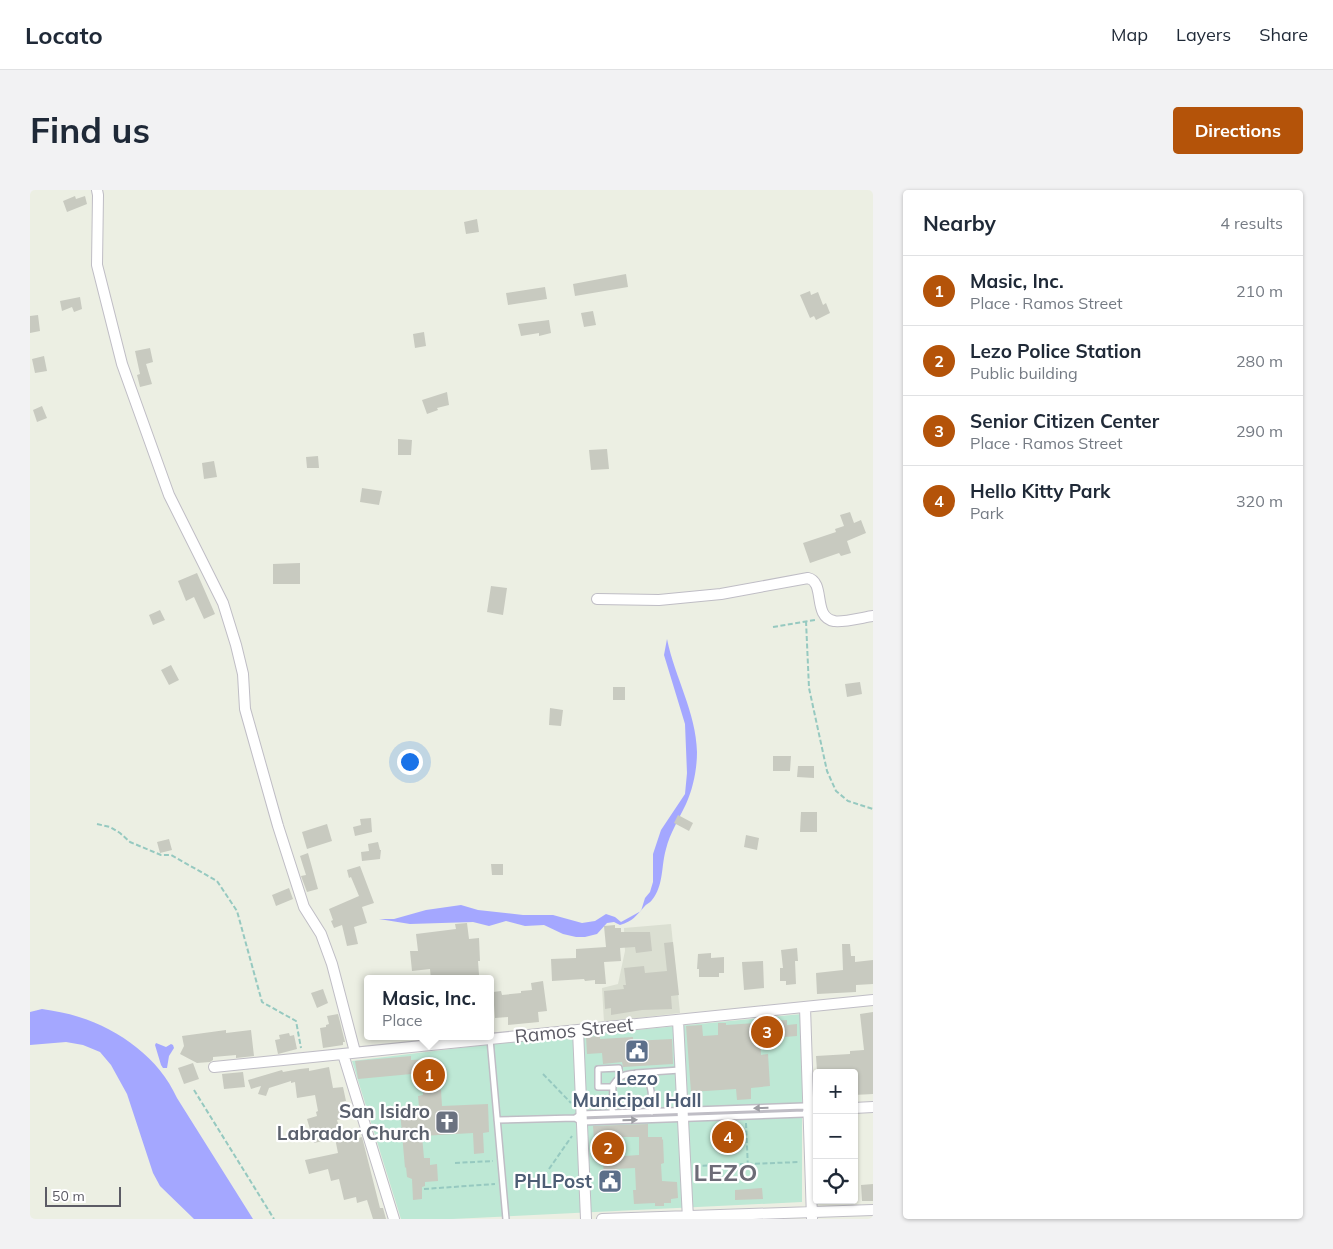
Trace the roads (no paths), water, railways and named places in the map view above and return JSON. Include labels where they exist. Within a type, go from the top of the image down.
[{"type":"street","points":[[97,190],[97,265],[122,364],[169,495],[223,603],[243,674],[245,709],[278,826],[304,907],[321,934],[332,964],[355,1052]]},
{"type":"street","points":[[597,599],[659,600],[721,594],[808,578],[816,582],[822,611],[834,622],[873,616]]},
{"type":"street","name":"Ramos Street","points":[[494,1039],[873,1000]]},
{"type":"street","points":[[805,1007],[813,1109],[810,1162],[812,1216]]},
{"type":"street","points":[[678,1020],[688,1218]]},
{"type":"street","points":[[578,1030],[579,1118],[586,1219]]},
{"type":"street","name":"Ramos Street","points":[[214,1066],[343,1054],[452,1040]]},
{"type":"street","points":[[343,1054],[394,1219]]},
{"type":"street","points":[[858,1108],[873,1107]]},
{"type":"street","points":[[602,1219],[812,1216],[873,1210]]},
{"type":"lane","points":[[490,1040],[506,1219]]},
{"type":"lane","points":[[613,1087],[598,1087],[598,1069],[619,1068],[620,1077]]},
{"type":"lane","points":[[612,1113],[613,1087],[620,1077],[628,1073],[680,1070]]},
{"type":"lane","points":[[634,1073],[640,1075],[649,1084],[652,1112]]},
{"type":"lane","points":[[497,1120],[683,1114],[804,1106],[813,1109]]},
{"type":"lane","points":[[579,1118],[612,1113],[652,1112],[746,1116],[804,1114],[813,1109]]},
{"type":"water","points":[[667,639],[693,723],[696,737],[696,765],[693,785],[664,855],[659,888],[652,900],[641,910],[653,882],[653,854],[661,830],[685,794],[687,773],[685,724],[664,655]]},
{"type":"water","points":[[461,905],[478,910],[523,915],[553,915],[582,923],[595,921],[606,914],[615,917],[621,922],[640,912],[628,922],[620,925],[614,922],[607,923],[597,934],[585,937],[563,934],[544,925],[525,926],[506,921],[489,926],[473,922],[410,924],[379,919],[394,919],[426,910]]},
{"type":"water","points":[[42,1009],[70,1014],[94,1023],[123,1038],[149,1058],[160,1070],[253,1219],[194,1219],[160,1186],[153,1173],[127,1094],[111,1065],[100,1052],[83,1045],[66,1042],[30,1045],[30,1012]]},
{"type":"water","points":[[156,1043],[166,1047],[171,1044],[173,1045],[174,1048],[169,1056],[167,1068],[163,1068],[161,1065]]},
{"type":"place","name":"Senior Citizen Center","points":[[767,1032]]},
{"type":"place","name":"Lezo Municipal Hall","points":[[637,1051]]},
{"type":"place","name":"Masic, Inc.","points":[[429,1075]]},
{"type":"place","name":"San Isidro Labrador Church","points":[[447,1122]]},
{"type":"place","name":"Hello Kitty Park","points":[[728,1137]]},
{"type":"place","name":"Lezo Police Station","points":[[608,1148]]},
{"type":"place","name":"PHLPost","points":[[610,1181]]},
{"type":"district","name":"LEZO","points":[[726,1173]]}]
